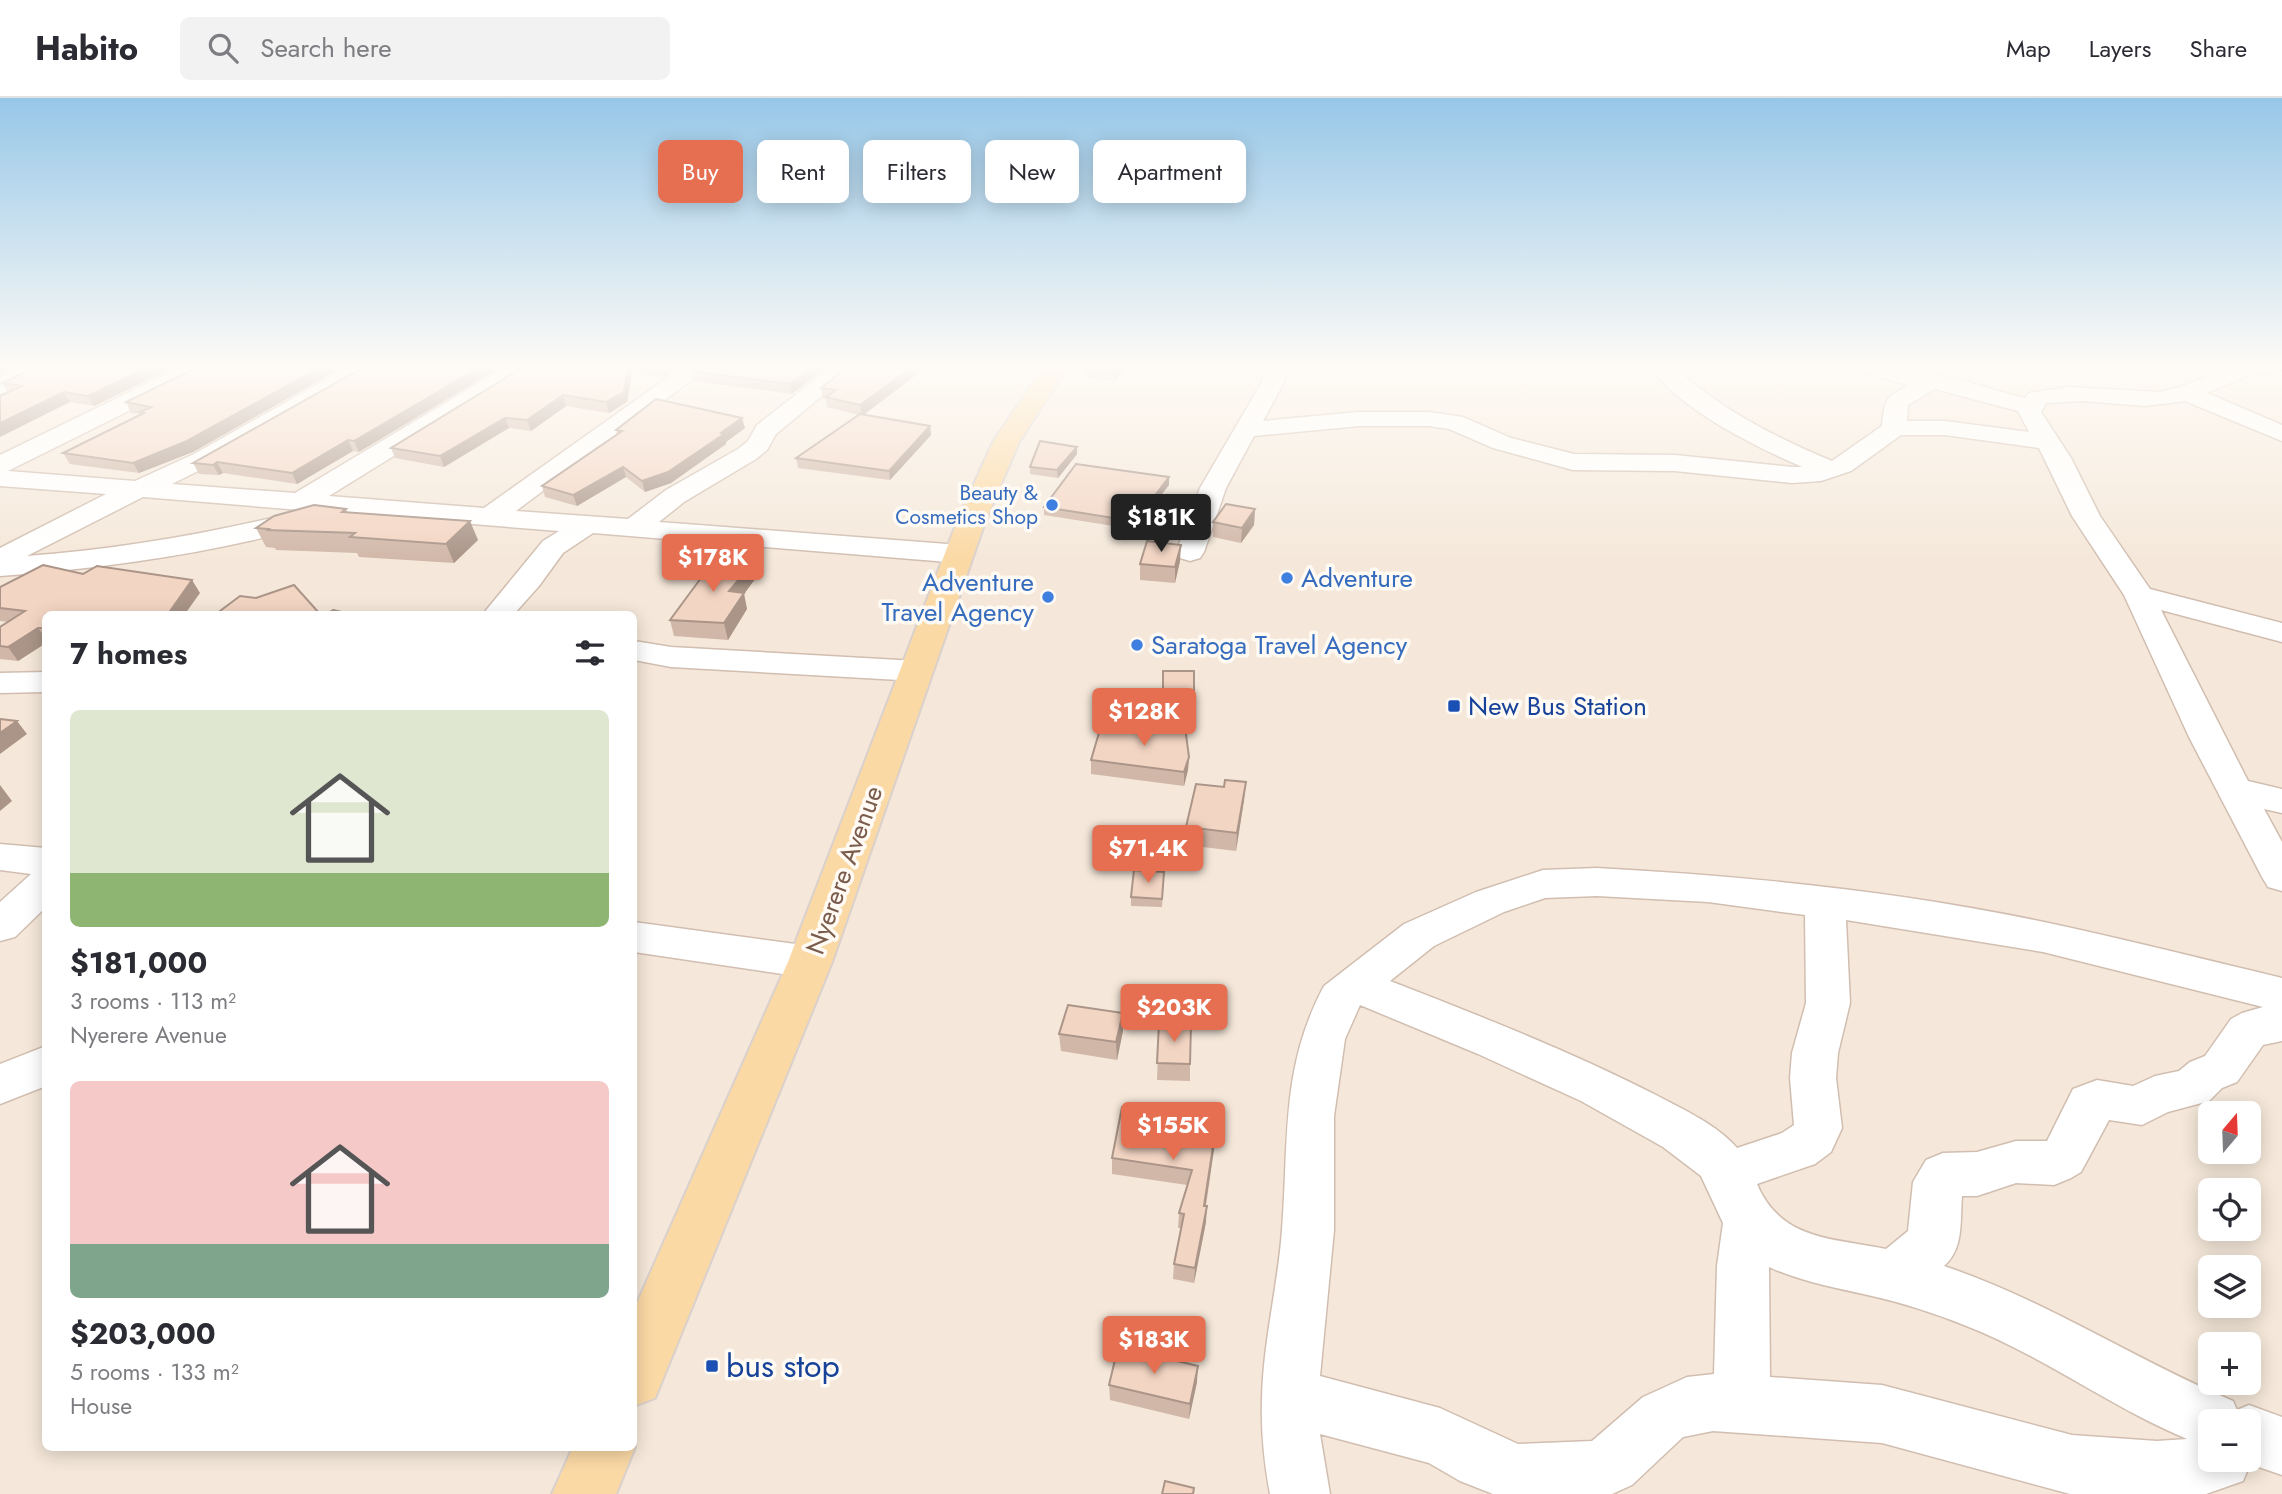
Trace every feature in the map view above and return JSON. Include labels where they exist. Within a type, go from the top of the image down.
[{"type":"main road","name":"Nyerere Avenue","points":[[637,1370],[810,962],[960,554],[1006,442],[1013,431]]},
{"type":"main road","points":[[584,1494],[602,1451]]},
{"type":"street","points":[[0,465],[69,431]]},
{"type":"street","points":[[0,559],[203,459],[252,431]]},
{"type":"street","points":[[300,502],[416,431]]},
{"type":"street","points":[[491,516],[609,431]]},
{"type":"street","points":[[632,530],[675,496],[747,454],[758,445],[765,431]]},
{"type":"street","points":[[1190,552],[1213,488],[1245,431]]},
{"type":"street","points":[[1475,431],[1502,443],[1573,462],[1675,463],[1778,475],[1832,470],[1850,461],[1890,431]]},
{"type":"street","points":[[1743,431],[1832,470]]},
{"type":"street","points":[[1968,431],[2047,442]]},
{"type":"street","points":[[2040,431],[2058,458],[2086,516],[2138,595],[2206,737],[2282,877]]},
{"type":"street","points":[[0,478],[960,554]]},
{"type":"street","points":[[0,490],[38,481]]},
{"type":"street","points":[[0,566],[66,562],[208,544],[261,532],[352,505]]},
{"type":"street","points":[[501,611],[529,580],[553,547],[585,526]]},
{"type":"street","points":[[2138,595],[2282,633]]},
{"type":"street","points":[[637,651],[671,657],[918,671]]},
{"type":"street","points":[[0,683],[42,682]]},
{"type":"street","points":[[2235,790],[2282,801]]},
{"type":"street","points":[[0,857],[42,862]]},
{"type":"street","points":[[1300,1494],[1292,1452],[1290,1397],[1308,1230],[1312,1104],[1323,1039],[1339,999],[1419,935],[1490,902],[1543,884],[1597,882],[1708,888],[1894,912],[2042,937],[2282,995]]},
{"type":"street","points":[[0,926],[42,887]]},
{"type":"street","points":[[1728,1172],[1798,1149],[1814,1137],[1818,1128],[1813,1078],[1815,1053],[1828,1003],[1825,905]]},
{"type":"street","points":[[637,937],[810,962]]},
{"type":"street","points":[[1354,985],[1507,1045],[1593,1084],[1709,1152],[1728,1172],[1749,1223],[1766,1238],[1802,1255],[1893,1276],[1958,1295],[2045,1336],[2127,1382],[2198,1414]]},
{"type":"street","points":[[1893,1276],[1933,1243],[1938,1182],[1943,1175],[1977,1174],[2016,1162],[2054,1163],[2064,1157],[2079,1125],[2087,1116],[2090,1103],[2097,1100],[2142,1105],[2155,1096],[2193,1087],[2206,1075],[2221,1069],[2247,1032],[2258,1025],[2282,1023]]},
{"type":"street","points":[[0,1085],[42,1067]]},
{"type":"street","points":[[1742,1404],[1743,1266],[1749,1223]]},
{"type":"street","points":[[1290,1397],[1422,1431],[1517,1474],[1550,1486],[1587,1494]]},
{"type":"street","points":[[1517,1474],[1596,1471],[1611,1464],[1663,1417],[1687,1406],[1700,1404],[1742,1404],[1882,1415],[2072,1465],[2198,1459]]},
{"type":"shaded area","points":[[0,431],[2282,431],[2282,1494],[0,1494]]},
{"type":"building","points":[[107,431],[205,431],[133,463],[63,453]]},
{"type":"building","points":[[250,431],[371,431],[354,441],[348,440],[292,473],[217,462],[213,465],[193,463]]},
{"type":"building","points":[[419,431],[483,431],[440,456],[391,448]]},
{"type":"building","points":[[622,431],[724,431],[721,433],[724,434],[668,472],[642,481],[623,467],[573,495],[542,486]]},
{"type":"building","points":[[835,431],[925,431],[889,471],[796,458]]},
{"type":"building","points":[[1040,441],[1077,447],[1057,470],[1030,467]]},
{"type":"building","points":[[1076,464],[1169,477],[1153,498],[1136,495],[1120,519],[1044,507]]},
{"type":"building","points":[[1226,504],[1255,509],[1242,528],[1213,522]]},
{"type":"building","points":[[314,505],[346,509],[342,512],[470,521],[446,544],[350,537],[355,533],[256,528],[274,516]]},
{"type":"building","points":[[1147,541],[1181,545],[1175,567],[1140,564]]},
{"type":"building","points":[[715,559],[752,564],[729,591],[744,593],[724,623],[670,620]]},
{"type":"building","points":[[43,565],[83,574],[97,566],[192,580],[170,611],[42,611],[42,628],[8,647],[0,646],[0,627],[25,611],[0,608],[0,587]]},
{"type":"building","points":[[294,585],[317,611],[220,611],[240,596],[256,598]]},
{"type":"building","points":[[1163,671],[1194,671],[1194,691],[1163,691]]},
{"type":"building","points":[[0,719],[17,721],[0,733]]},
{"type":"building","points":[[1101,726],[1131,729],[1185,727],[1189,757],[1184,772],[1091,760]]},
{"type":"building","points":[[1225,780],[1246,782],[1237,833],[1186,827],[1196,784],[1224,787]]},
{"type":"building","points":[[1134,870],[1164,872],[1162,899],[1131,897]]},
{"type":"building","points":[[1068,1005],[1123,1013],[1116,1042],[1059,1034]]},
{"type":"building","points":[[1159,1023],[1191,1024],[1190,1064],[1157,1063]]},
{"type":"building","points":[[1122,1107],[1217,1120],[1204,1206],[1207,1206],[1195,1268],[1174,1264],[1184,1214],[1179,1213],[1192,1170],[1112,1158]]},
{"type":"building","points":[[1118,1347],[1198,1366],[1190,1404],[1109,1385]]},
{"type":"building","points":[[1165,1481],[1194,1488],[1193,1494],[1162,1494]]},
{"type":"place","name":"Beauty & Cosmetics Shop","points":[[1052,505]]},
{"type":"place","name":"Adventure","points":[[1287,578]]},
{"type":"place","name":"Adventure Travel Agency","points":[[1048,597]]},
{"type":"place","name":"Saratoga Travel Agency","points":[[1137,645]]},
{"type":"place","name":"New Bus Station","points":[[1454,706]]},
{"type":"place","name":"bus stop","points":[[712,1366]]}]
